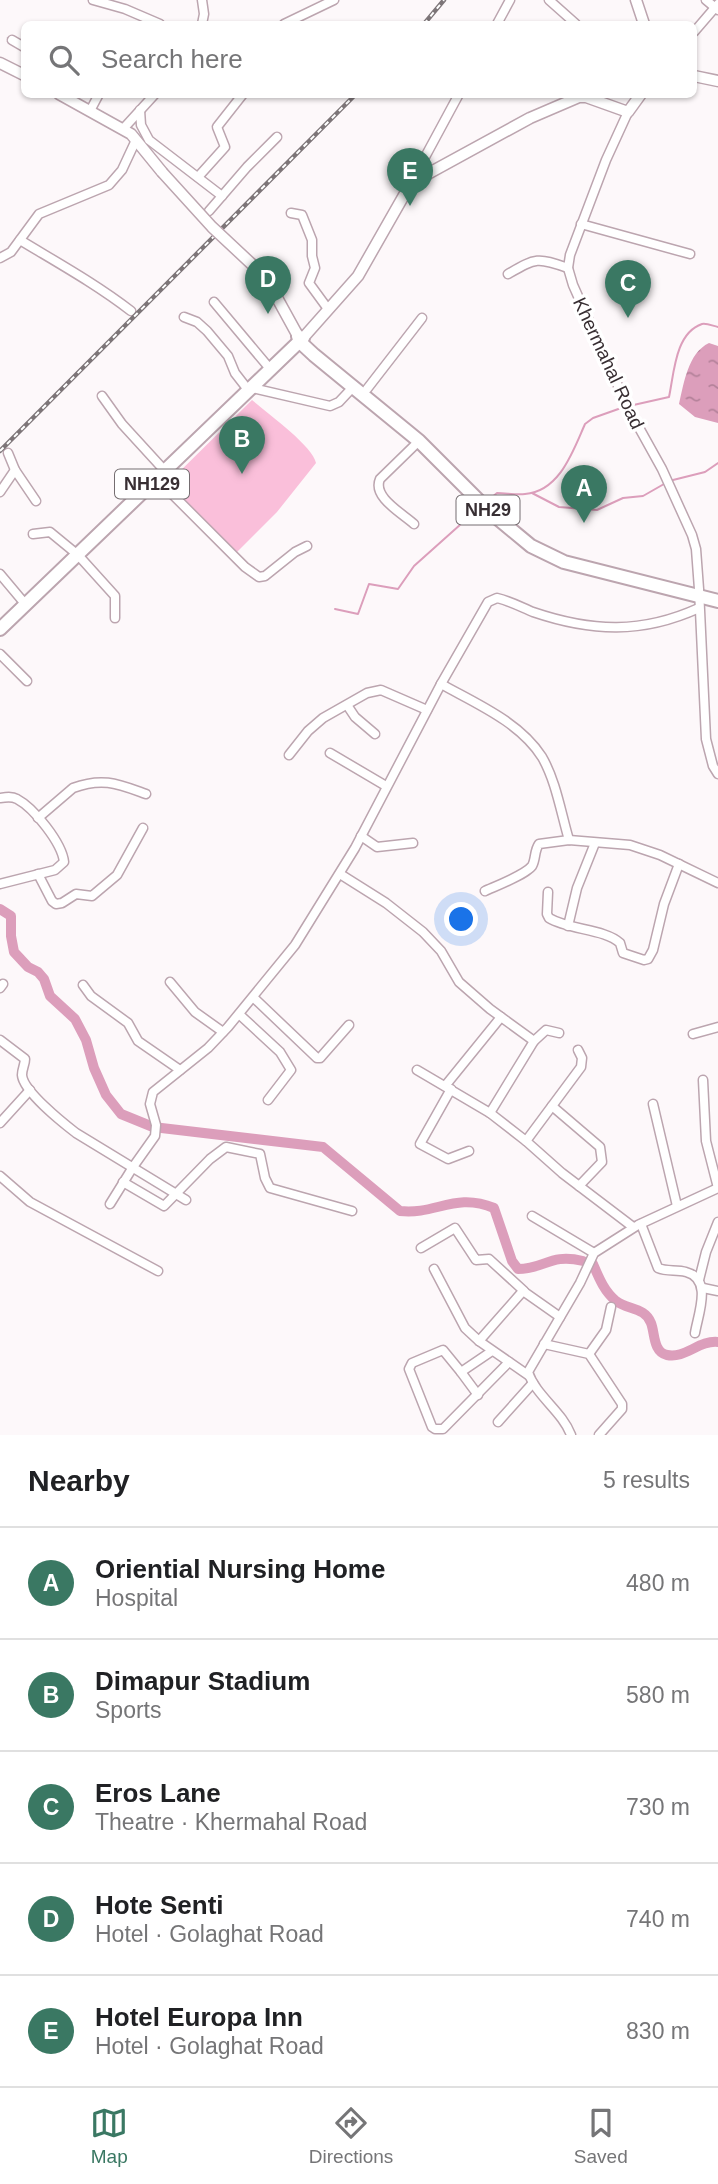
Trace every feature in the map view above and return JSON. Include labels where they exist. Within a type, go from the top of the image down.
[{"type":"highway","name":"NH29","points":[[300,339],[430,444],[509,522],[547,549],[699,597],[718,595]]},
{"type":"highway","name":"NH129","points":[[0,628],[271,370],[300,339]]},
{"type":"highway","name":"NH29","points":[[360,388],[419,441],[490,512],[518,537],[542,552],[581,566],[718,601]]},
{"type":"main road","points":[[636,0],[643,21]]},
{"type":"main road","points":[[0,63],[21,74]]},
{"type":"main road","points":[[698,78],[718,81]]},
{"type":"main road","points":[[698,78],[718,87]]},
{"type":"main road","points":[[66,98],[123,129],[136,140],[212,227],[258,270],[300,339],[358,276],[411,183],[530,118],[577,98]]},
{"type":"main road","points":[[592,98],[628,112],[638,98]]},
{"type":"street","points":[[93,0],[153,21]]},
{"type":"street","points":[[202,0],[202,21]]},
{"type":"street","points":[[290,21],[334,0]]},
{"type":"street","points":[[499,21],[510,0]]},
{"type":"street","points":[[549,0],[573,21]]},
{"type":"street","points":[[697,29],[717,7],[706,0]]},
{"type":"street","points":[[12,40],[21,45]]},
{"type":"street","points":[[90,111],[97,98]]},
{"type":"street","points":[[123,129],[151,98]]},
{"type":"street","points":[[198,177],[225,147],[217,127],[240,98]]},
{"type":"street","points":[[411,183],[456,98]]},
{"type":"street","points":[[140,110],[141,125],[149,140],[222,195]]},
{"type":"street","points":[[508,274],[537,259],[568,268],[581,224],[628,112]]},
{"type":"street","points":[[209,211],[277,137]]},
{"type":"street","points":[[0,258],[11,253],[39,214],[109,185],[122,170],[136,140]]},
{"type":"street","points":[[291,213],[302,215],[305,219],[312,240],[315,268],[309,283],[328,309]]},
{"type":"street","points":[[581,224],[690,254]]},
{"type":"street","points":[[20,240],[88,279],[131,311]]},
{"type":"street","name":"Khermahal Road","points":[[568,268],[627,406],[662,469],[692,535],[696,549],[706,739],[713,766],[718,774]]},
{"type":"street","points":[[214,302],[271,370]]},
{"type":"street","points":[[184,317],[197,322],[207,331],[229,356],[235,373],[251,389],[330,406],[360,388],[422,318]]},
{"type":"street","points":[[102,396],[161,475],[245,567],[259,577],[265,576],[307,546]]},
{"type":"street","points":[[414,524],[379,492],[377,486],[380,479],[419,441]]},
{"type":"street","points":[[8,453],[15,470],[36,501]]},
{"type":"street","points":[[0,492],[15,470]]},
{"type":"street","points":[[33,534],[50,532],[78,555],[115,596],[116,618]]},
{"type":"street","points":[[0,574],[26,605]]},
{"type":"street","points":[[110,1204],[155,1130],[150,1098],[157,1088],[208,1048],[254,998],[295,945],[340,874],[485,606],[494,598],[586,626],[614,628],[668,622],[699,597]]},
{"type":"street","points":[[0,654],[27,681]]},
{"type":"street","points":[[441,684],[494,714],[516,729],[531,744],[549,773],[569,840]]},
{"type":"street","points":[[289,755],[323,718],[367,693],[381,691],[427,710]]},
{"type":"street","points":[[347,705],[355,717],[375,734]]},
{"type":"street","points":[[330,753],[386,786]]},
{"type":"street","points":[[38,818],[80,785],[110,781],[146,794]]},
{"type":"street","points":[[0,798],[17,799],[38,818],[57,841],[64,862],[55,870],[0,884]]},
{"type":"street","points":[[38,874],[56,904],[75,894],[92,896],[117,874],[143,828]]},
{"type":"street","points":[[361,836],[377,847],[413,843]]},
{"type":"street","points":[[485,891],[529,869],[539,844],[569,840],[630,845],[718,883]]},
{"type":"street","points":[[568,926],[576,888],[595,843]]},
{"type":"street","points":[[548,892],[549,918],[568,926],[612,937],[620,943],[623,953],[644,960],[648,959],[653,950],[664,904],[679,864]]},
{"type":"street","points":[[340,874],[386,903],[423,932],[441,951],[459,982],[500,1017],[534,1041]]},
{"type":"street","points":[[170,982],[195,1012],[223,1032]]},
{"type":"street","points":[[83,985],[93,998],[128,1023],[138,1041],[180,1070]]},
{"type":"street","points":[[254,998],[317,1058],[320,1058],[349,1025]]},
{"type":"street","points":[[240,1014],[280,1052],[291,1070],[268,1100]]},
{"type":"street","points":[[469,1151],[448,1159],[420,1144],[448,1088],[500,1017]]},
{"type":"street","points":[[693,1034],[718,1027]]},
{"type":"street","points":[[490,1114],[534,1041],[546,1030],[559,1033]]},
{"type":"street","points":[[0,1040],[26,1060],[22,1075],[30,1090],[53,1114],[76,1133],[186,1200]]},
{"type":"street","points":[[526,1142],[581,1067],[582,1059],[578,1050]]},
{"type":"street","points":[[417,1070],[490,1114],[579,1186],[637,1225],[662,1271],[687,1272],[701,1284],[718,1291]]},
{"type":"street","points":[[498,1422],[531,1379],[544,1344],[580,1283],[594,1253],[637,1225],[718,1188],[706,1141],[703,1080]]},
{"type":"street","points":[[0,1123],[30,1090]]},
{"type":"street","points":[[653,1104],[677,1206]]},
{"type":"street","points":[[552,1106],[600,1147],[602,1161],[579,1186]]},
{"type":"street","points":[[123,1182],[163,1207],[224,1148],[258,1153],[270,1188],[352,1211]]},
{"type":"street","points":[[0,1176],[30,1202],[158,1271]]},
{"type":"street","points":[[532,1216],[594,1253]]},
{"type":"street","points":[[695,1333],[706,1252],[718,1222]]},
{"type":"street","points":[[421,1248],[455,1228],[475,1259],[489,1259],[524,1291],[560,1317]]},
{"type":"street","points":[[434,1269],[465,1328],[531,1379],[561,1416],[571,1435]]},
{"type":"street","points":[[479,1341],[524,1291]]},
{"type":"street","points":[[589,1354],[607,1328],[611,1307]]},
{"type":"street","points":[[544,1344],[589,1354],[623,1406],[599,1435]]},
{"type":"street","points":[[478,1395],[442,1350],[415,1361],[410,1366],[417,1393],[432,1427],[443,1429],[478,1395],[509,1362]]},
{"type":"street","points":[[461,1373],[492,1351]]},
{"type":"shaded area","points":[[252,400],[298,439],[316,463],[277,512],[235,554],[165,486]]},
{"type":"water","points":[[709,343],[718,346],[718,423],[695,417],[679,404],[692,361]]},
{"type":"waterway","points":[[629,406],[669,397],[677,355],[686,336],[702,324],[718,327]]},
{"type":"waterway","points":[[491,498],[497,493],[525,494],[547,486],[564,468],[585,424],[593,418],[624,407]]},
{"type":"waterway","points":[[673,480],[705,472],[718,463]]},
{"type":"waterway","points":[[532,493],[559,507],[597,510],[623,498],[643,496],[664,484]]},
{"type":"waterway","points":[[335,609],[358,614],[369,584],[398,589],[414,566],[480,507]]},
{"type":"waterway","points":[[0,909],[11,916],[14,952],[28,967],[38,972],[44,979],[50,996],[75,1019],[86,1040],[106,1095],[121,1114],[153,1127],[323,1147],[400,1211],[424,1210],[468,1202],[494,1208],[512,1261],[518,1269],[563,1259],[583,1261]]},
{"type":"waterway","points":[[593,1264],[602,1284],[616,1301],[645,1314],[662,1353],[674,1356],[711,1342],[718,1342]]},
{"type":"railway","points":[[426,21],[444,0]]},
{"type":"railway","points":[[0,451],[352,98]]},
{"type":"place","name":"Hotel Europa Inn","points":[[410,206]]},
{"type":"place","name":"Hote Senti","points":[[268,314]]},
{"type":"place","name":"Eros Lane","points":[[628,318]]},
{"type":"place","name":"Dimapur Stadium","points":[[242,474]]},
{"type":"place","name":"Oriential Nursing Home","points":[[584,523]]}]
